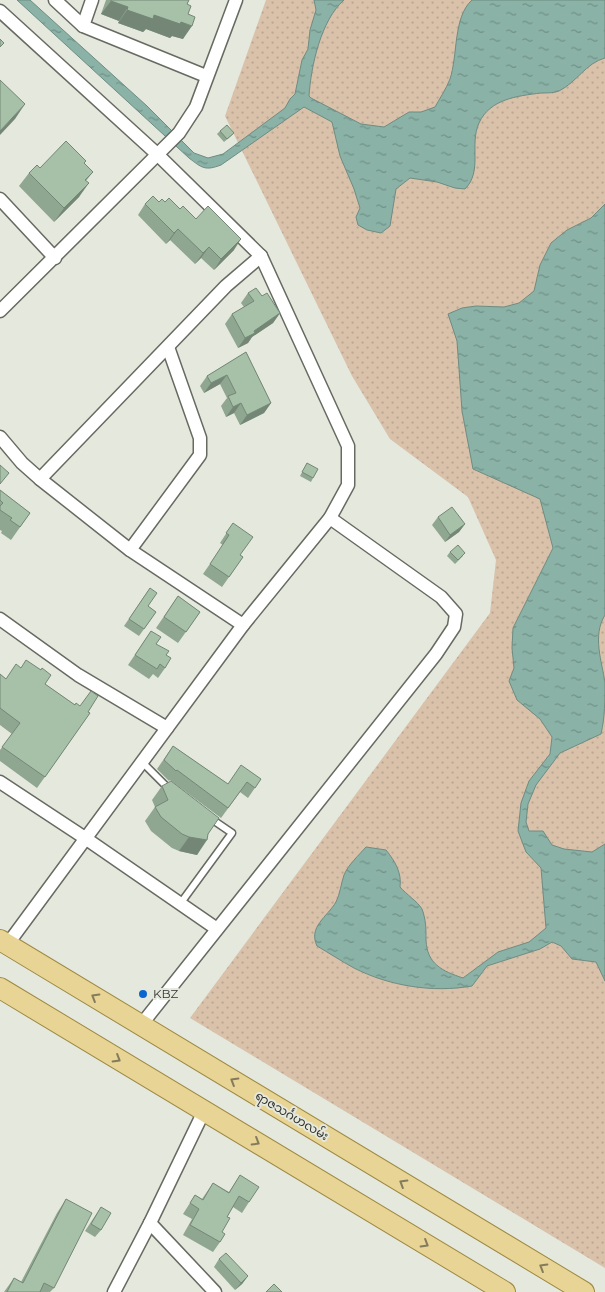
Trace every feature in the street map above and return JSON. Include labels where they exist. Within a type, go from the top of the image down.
[{"type":"main road","name":"ရာဇသင်္ဂဟလမ်း","points":[[4,942],[584,1292]]},
{"type":"main road","points":[[0,988],[505,1292]]},
{"type":"street","points":[[55,0],[83,26],[206,76]]},
{"type":"street","points":[[83,26],[92,0]]},
{"type":"street","points":[[0,311],[179,133],[196,106],[236,0]]},
{"type":"street","points":[[0,11],[157,154],[261,256],[348,446],[348,485],[330,518],[243,625],[85,838],[4,942]]},
{"type":"street","points":[[0,199],[55,258]]},
{"type":"street","points":[[40,479],[226,286],[261,256]]},
{"type":"street","points":[[130,550],[200,455],[200,438],[168,347]]},
{"type":"street","points":[[0,437],[22,463],[40,479],[130,550],[243,625]]},
{"type":"street","points":[[141,1025],[436,654],[454,627],[456,614],[441,597],[330,518]]},
{"type":"street","points":[[0,619],[78,675],[166,728]]},
{"type":"street","points":[[0,782],[217,929]]},
{"type":"street","points":[[114,1292],[150,1223],[204,1111]]},
{"type":"street","points":[[150,1223],[215,1292]]},
{"type":"lane","points":[[142,762],[176,794]]},
{"type":"lane","points":[[180,904],[232,833],[200,811]]},
{"type":"shaded area","points":[[266,0],[605,0],[605,1268],[190,1018],[490,613],[496,560],[468,497],[390,439],[352,376],[225,116]]},
{"type":"water","points":[[17,0],[30,0],[147,106],[194,153],[208,158],[223,154],[285,108],[295,94],[302,60],[308,49],[310,30],[316,10],[314,0],[344,0],[329,19],[323,31],[312,71],[309,96],[361,124],[384,127],[409,112],[421,112],[435,107],[450,79],[459,26],[466,7],[472,0],[605,0],[605,58],[592,64],[559,91],[514,97],[490,109],[484,115],[476,131],[475,166],[470,182],[465,189],[410,178],[396,189],[390,226],[381,233],[367,230],[358,225],[356,217],[360,208],[340,156],[332,122],[304,107],[221,165],[204,168],[189,158]]},
{"type":"water","points":[[605,204],[605,615],[601,623],[598,640],[605,683],[603,721],[601,734],[560,753],[536,785],[528,804],[526,822],[529,831],[543,831],[552,845],[564,849],[592,852],[605,844],[605,981],[596,962],[572,959],[561,946],[552,942],[540,949],[487,966],[472,986],[442,989],[396,983],[354,968],[317,946],[315,939],[317,928],[339,896],[346,871],[366,847],[386,850],[392,858],[399,872],[400,887],[422,909],[429,955],[437,965],[448,972],[463,978],[498,952],[529,942],[546,928],[541,868],[526,852],[518,831],[521,803],[529,781],[550,754],[552,737],[540,719],[517,700],[509,681],[514,668],[513,628],[553,548],[540,499],[473,469],[462,411],[457,341],[448,314],[462,308],[476,306],[504,307],[519,303],[534,291],[540,265],[551,243],[567,230],[591,218]]},
{"type":"building","points":[[111,0],[189,0],[187,4],[191,6],[188,14],[195,17],[192,26],[154,15],[153,19],[127,10],[128,7]]},
{"type":"building","points":[[0,39],[4,43],[0,47]]},
{"type":"building","points":[[0,80],[25,104],[0,131]]},
{"type":"building","points":[[227,125],[234,133],[227,139],[220,131]]},
{"type":"building","points":[[66,141],[86,161],[84,163],[93,172],[85,180],[89,183],[64,208],[29,173],[37,165],[40,168]]},
{"type":"building","points":[[153,196],[159,202],[162,199],[165,202],[169,198],[180,209],[183,206],[196,219],[208,206],[241,239],[221,259],[209,247],[203,253],[178,229],[174,233],[145,204]]},
{"type":"building","points":[[256,288],[262,296],[267,293],[280,313],[254,331],[255,333],[245,338],[232,314],[254,301],[248,293]]},
{"type":"building","points":[[246,352],[271,403],[247,415],[241,403],[233,407],[228,396],[236,393],[227,375],[211,383],[207,376]]},
{"type":"building","points":[[307,463],[318,469],[313,478],[302,472]]},
{"type":"building","points":[[0,465],[9,473],[0,484]]},
{"type":"building","points":[[0,490],[30,513],[20,527],[10,520],[12,518],[0,510],[0,506],[3,503],[0,500]]},
{"type":"building","points":[[452,507],[465,524],[450,535],[438,517]]},
{"type":"building","points":[[233,523],[253,537],[240,555],[243,557],[229,577],[210,564],[229,535],[226,533]]},
{"type":"building","points":[[458,545],[465,553],[458,560],[450,552]]},
{"type":"building","points":[[150,588],[157,593],[148,606],[156,612],[144,629],[129,619]]},
{"type":"building","points":[[178,596],[200,612],[186,632],[164,617]]},
{"type":"building","points":[[151,631],[161,637],[156,644],[169,651],[166,655],[171,658],[165,668],[160,664],[157,669],[135,655]]},
{"type":"building","points":[[26,660],[51,675],[45,684],[75,705],[76,703],[80,706],[91,691],[98,696],[88,712],[90,713],[45,777],[2,747],[20,723],[0,708],[0,674],[6,679],[16,664],[21,668]]},
{"type":"building","points":[[173,746],[228,784],[241,765],[261,779],[255,788],[247,782],[228,808],[176,771],[164,760]]},
{"type":"building","points":[[171,781],[219,818],[208,834],[207,840],[182,834],[161,817],[155,807],[168,800],[162,786]]},
{"type":"building","points":[[240,1175],[259,1187],[249,1202],[239,1196],[227,1217],[230,1218],[222,1232],[225,1234],[220,1242],[190,1225],[199,1209],[190,1203],[195,1195],[203,1200],[213,1183],[229,1193]]},
{"type":"building","points":[[66,1199],[92,1213],[54,1288],[44,1283],[40,1292],[7,1292],[14,1278],[23,1283]]},
{"type":"building","points":[[101,1207],[111,1213],[101,1230],[91,1224]]},
{"type":"building","points":[[226,1253],[248,1276],[241,1283],[219,1259]]},
{"type":"building","points":[[274,1284],[282,1292],[266,1292]]},
{"type":"place","name":"KBZ","points":[[143,994]]}]
